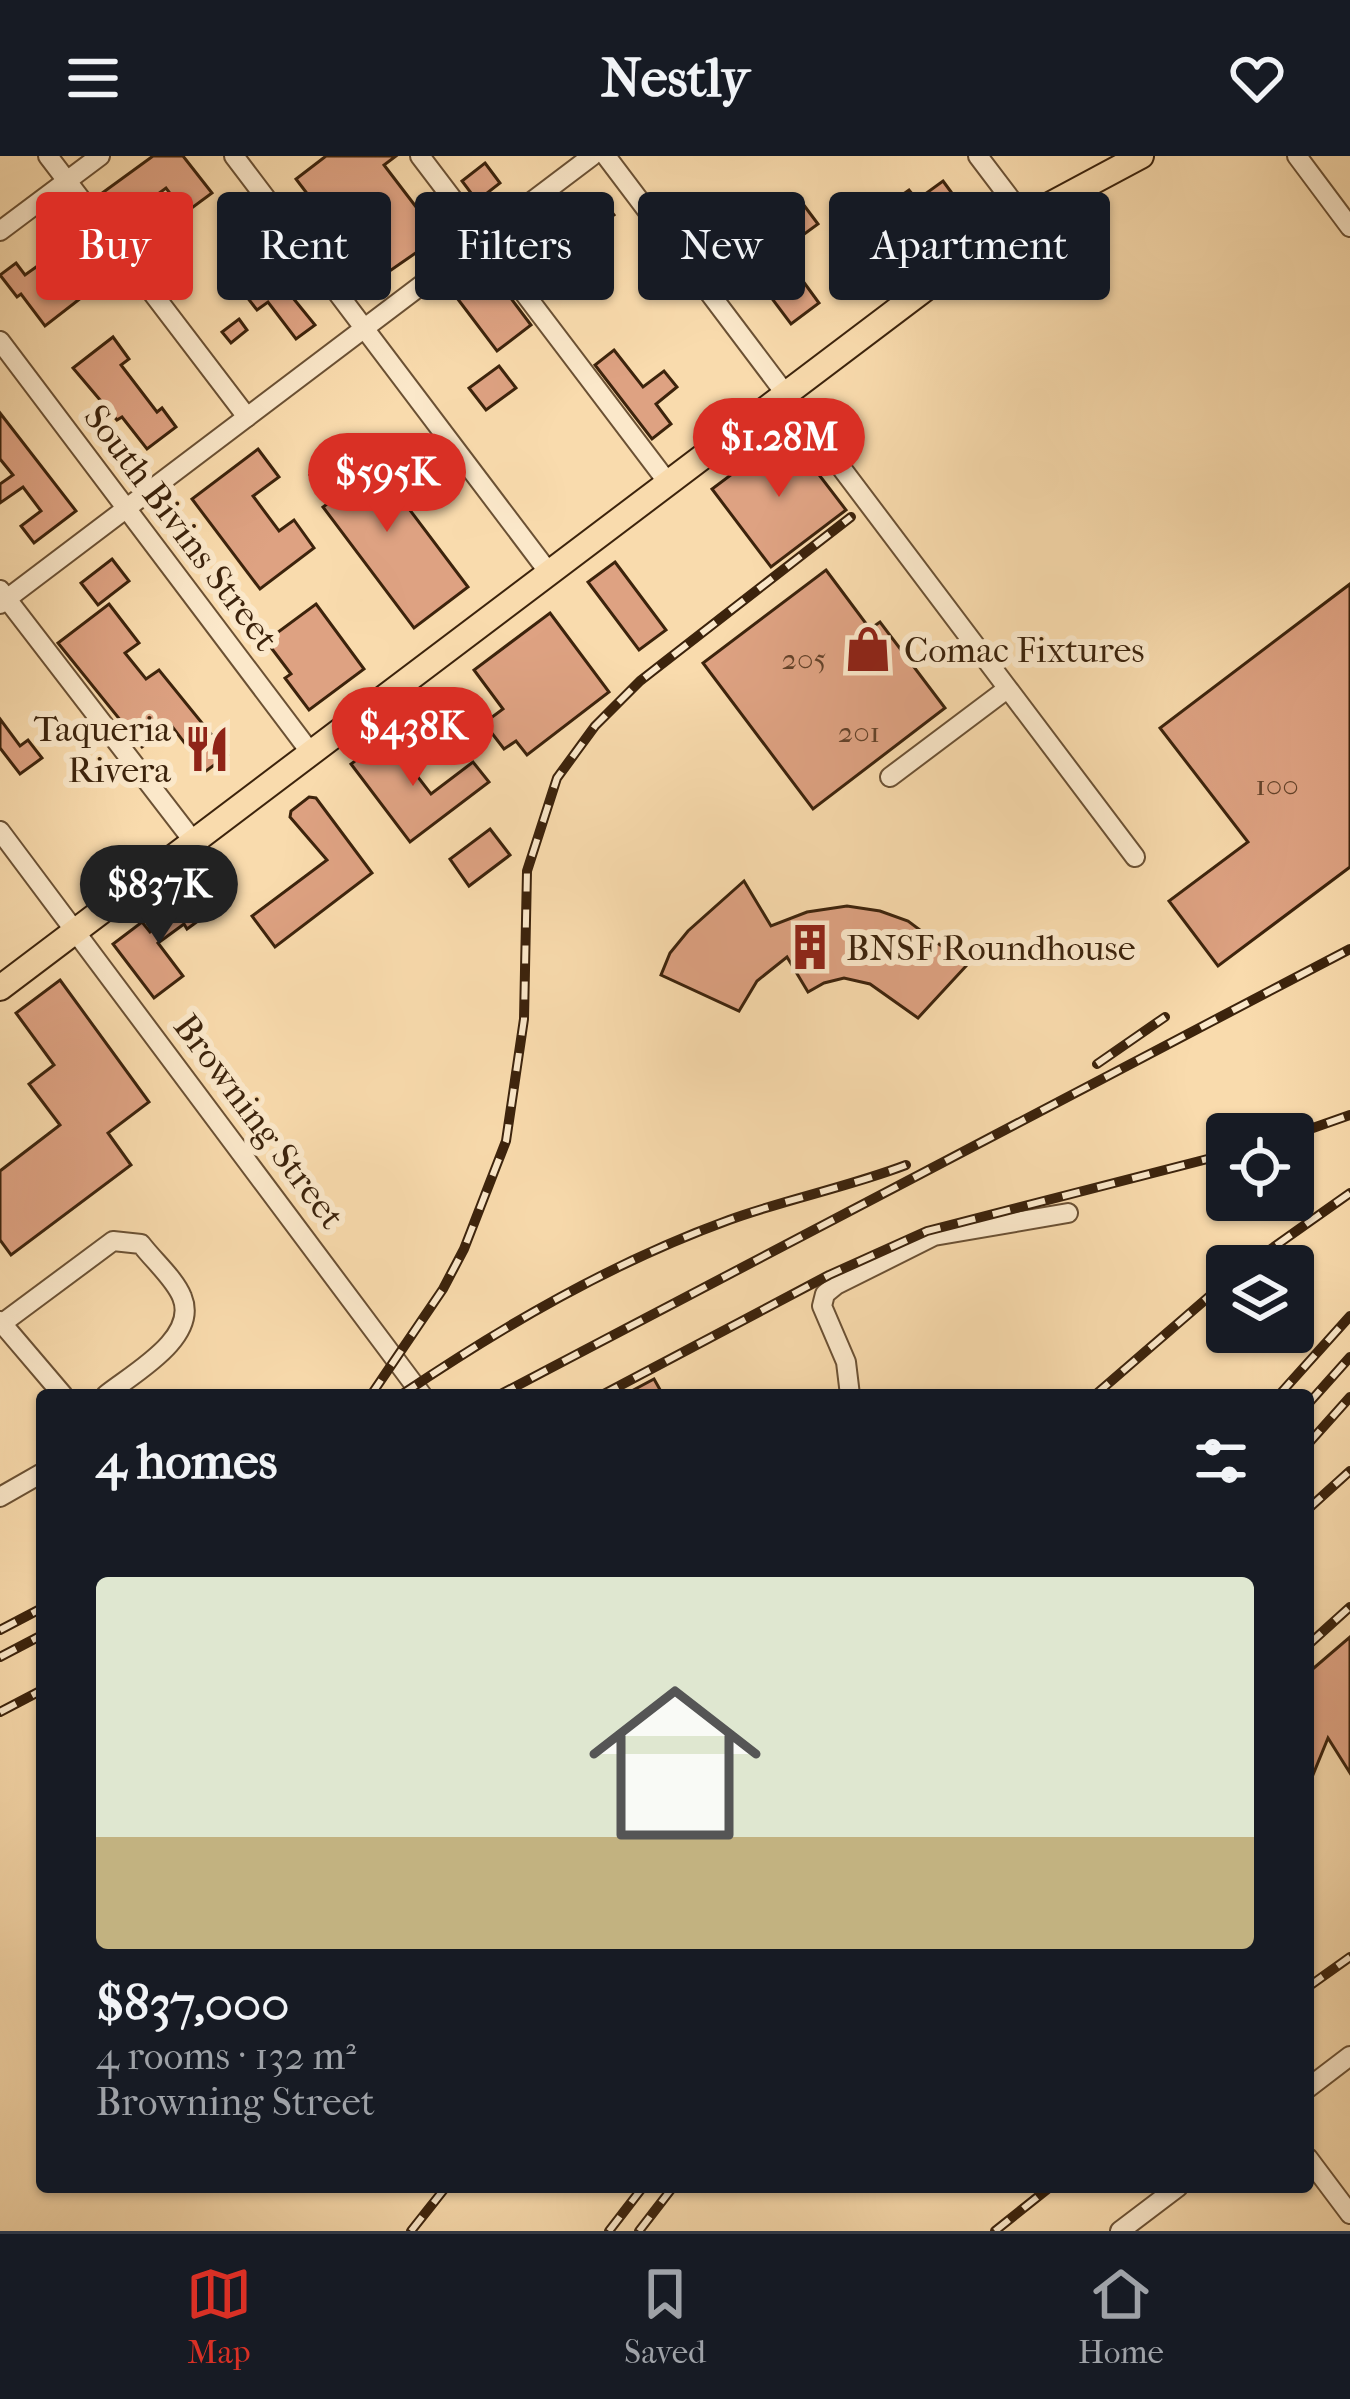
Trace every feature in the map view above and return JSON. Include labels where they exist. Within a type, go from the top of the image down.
[{"type":"main road","points":[[1074,192],[1142,156]]},
{"type":"main road","points":[[0,988],[909,300]]},
{"type":"street","points":[[48,156],[247,417]]},
{"type":"street","points":[[0,231],[100,156]]},
{"type":"street","points":[[234,156],[550,574]]},
{"type":"street","points":[[420,156],[448,192]]},
{"type":"street","points":[[544,192],[592,156]]},
{"type":"street","points":[[606,156],[1135,857]]},
{"type":"street","points":[[978,156],[1005,192]]},
{"type":"street","points":[[1297,156],[1350,227]]},
{"type":"street","points":[[194,842],[2,597],[415,289]]},
{"type":"street","points":[[530,300],[668,484]]},
{"type":"street","name":"South Bivins Street","points":[[0,341],[311,753]]},
{"type":"street","points":[[890,778],[1007,689]]},
{"type":"street","name":"Browning Street","points":[[0,831],[418,1389]]},
{"type":"street","points":[[849,1389],[846,1362],[822,1306],[824,1294],[934,1236],[1068,1213]]},
{"type":"street","points":[[58,1389],[1,1323],[113,1241],[141,1244],[182,1297],[185,1322],[173,1340],[113,1389]]},
{"type":"street","points":[[0,1497],[36,1477]]},
{"type":"street","points":[[1314,2083],[1350,2056]]},
{"type":"street","points":[[1314,2166],[1350,2214]]},
{"type":"street","points":[[1120,2231],[1170,2193]]},
{"type":"building","points":[[153,156],[183,156],[212,193],[193,207],[193,192],[166,188],[161,192],[104,192]]},
{"type":"building","points":[[326,156],[396,156],[384,165],[415,206],[415,253],[391,270],[391,192],[306,192],[296,179]]},
{"type":"building","points":[[485,163],[500,183],[488,192],[470,192],[462,181]]},
{"type":"building","points":[[943,181],[951,192],[928,192]]},
{"type":"building","points":[[805,207],[818,224],[805,233]]},
{"type":"building","points":[[16,263],[25,275],[36,267],[36,300],[78,300],[45,326],[0,275]]},
{"type":"building","points":[[805,284],[819,303],[791,324],[773,300],[805,300]]},
{"type":"building","points":[[249,300],[295,300],[315,325],[296,339],[268,302],[257,310]]},
{"type":"building","points":[[459,300],[512,300],[531,325],[497,351]]},
{"type":"building","points":[[239,319],[247,330],[231,343],[222,332]]},
{"type":"building","points":[[113,337],[129,359],[121,365],[157,412],[162,408],[176,427],[147,449],[73,368]]},
{"type":"building","points":[[614,350],[643,387],[664,371],[677,387],[656,404],[671,424],[652,439],[595,365]]},
{"type":"building","points":[[499,366],[516,388],[486,410],[469,388]]},
{"type":"building","points":[[0,413],[76,511],[34,543],[21,526],[41,511],[23,487],[0,503],[0,484],[13,475],[0,459]]},
{"type":"building","points":[[787,433],[846,510],[771,567],[712,489]]},
{"type":"building","points":[[357,440],[468,587],[414,628],[323,507],[330,502],[310,475]]},
{"type":"building","points":[[258,449],[279,477],[253,496],[279,531],[294,520],[314,548],[260,589],[192,499]]},
{"type":"building","points":[[112,559],[129,581],[98,605],[81,583]]},
{"type":"building","points":[[615,562],[666,630],[639,650],[588,582]]},
{"type":"building","points":[[826,570],[870,629],[880,622],[945,708],[813,809],[703,663]]},
{"type":"building","points":[[1350,584],[1350,867],[1218,966],[1169,901],[1248,842],[1160,728]]},
{"type":"building","points":[[109,604],[139,643],[125,653],[146,679],[159,670],[228,755],[206,771],[171,725],[142,747],[58,643]]},
{"type":"building","points":[[316,604],[364,669],[309,710],[285,678],[291,674],[266,641]]},
{"type":"building","points":[[550,613],[609,692],[527,755],[516,741],[504,749],[484,723],[503,709],[474,670]]},
{"type":"building","points":[[0,719],[20,746],[28,740],[42,758],[20,774],[0,748]]},
{"type":"building","points":[[387,737],[431,794],[473,762],[489,782],[410,842],[351,764]]},
{"type":"building","points":[[309,797],[316,798],[372,873],[275,947],[252,916],[327,860],[290,817]]},
{"type":"building","points":[[490,829],[510,855],[469,886],[450,859]]},
{"type":"building","name":"BNSF Roundhouse","points":[[744,881],[771,926],[807,912],[847,906],[880,911],[908,921],[967,965],[918,1018],[870,984],[844,978],[808,992],[787,957],[757,981],[739,1011],[661,975],[670,953],[688,931]]},
{"type":"building","points":[[200,894],[213,910],[158,943],[183,976],[154,998],[113,944],[142,922],[150,932]]},
{"type":"building","points":[[60,980],[149,1102],[108,1133],[131,1165],[11,1255],[0,1240],[0,1171],[60,1125],[29,1084],[54,1065],[16,1013]]},
{"type":"building","points":[[654,1379],[660,1389],[635,1389]]},
{"type":"building","points":[[1350,1637],[1350,1773],[1328,1738],[1314,1772],[1314,1668]]},
{"type":"railway","points":[[375,1389],[443,1289],[464,1249],[506,1141],[524,1019],[527,871],[557,778],[595,726],[640,681],[851,517]]},
{"type":"railway","points":[[510,1389],[1350,949]]},
{"type":"railway","points":[[1097,1064],[1165,1017]]},
{"type":"railway","points":[[1314,1128],[1350,1115]]},
{"type":"railway","points":[[613,1389],[829,1275],[927,1231],[1206,1159]]},
{"type":"railway","points":[[410,1389],[519,1320],[685,1237],[906,1165]]},
{"type":"railway","points":[[1277,1245],[1350,1193]]},
{"type":"railway","points":[[1102,1389],[1206,1299]]},
{"type":"railway","points":[[1284,1389],[1350,1316]]},
{"type":"railway","points":[[1314,1397],[1350,1357]]},
{"type":"railway","points":[[1314,1437],[1350,1397]]},
{"type":"railway","points":[[1314,1504],[1350,1471]]},
{"type":"railway","points":[[1314,1640],[1350,1607]]},
{"type":"railway","points":[[0,1630],[36,1611]]},
{"type":"railway","points":[[0,1657],[36,1638]]},
{"type":"railway","points":[[0,1712],[36,1693]]},
{"type":"railway","points":[[1314,1983],[1350,1957]]},
{"type":"railway","points":[[411,2231],[441,2193]]},
{"type":"railway","points":[[609,2231],[638,2193]]},
{"type":"railway","points":[[639,2231],[668,2193]]},
{"type":"railway","points":[[995,2231],[1042,2193]]},
{"type":"place","name":"Comac Fixtures","points":[[868,649]]},
{"type":"place","name":"Taqueria Rivera","points":[[207,749]]},
{"type":"place","name":"BNSF Roundhouse","points":[[810,947]]}]
